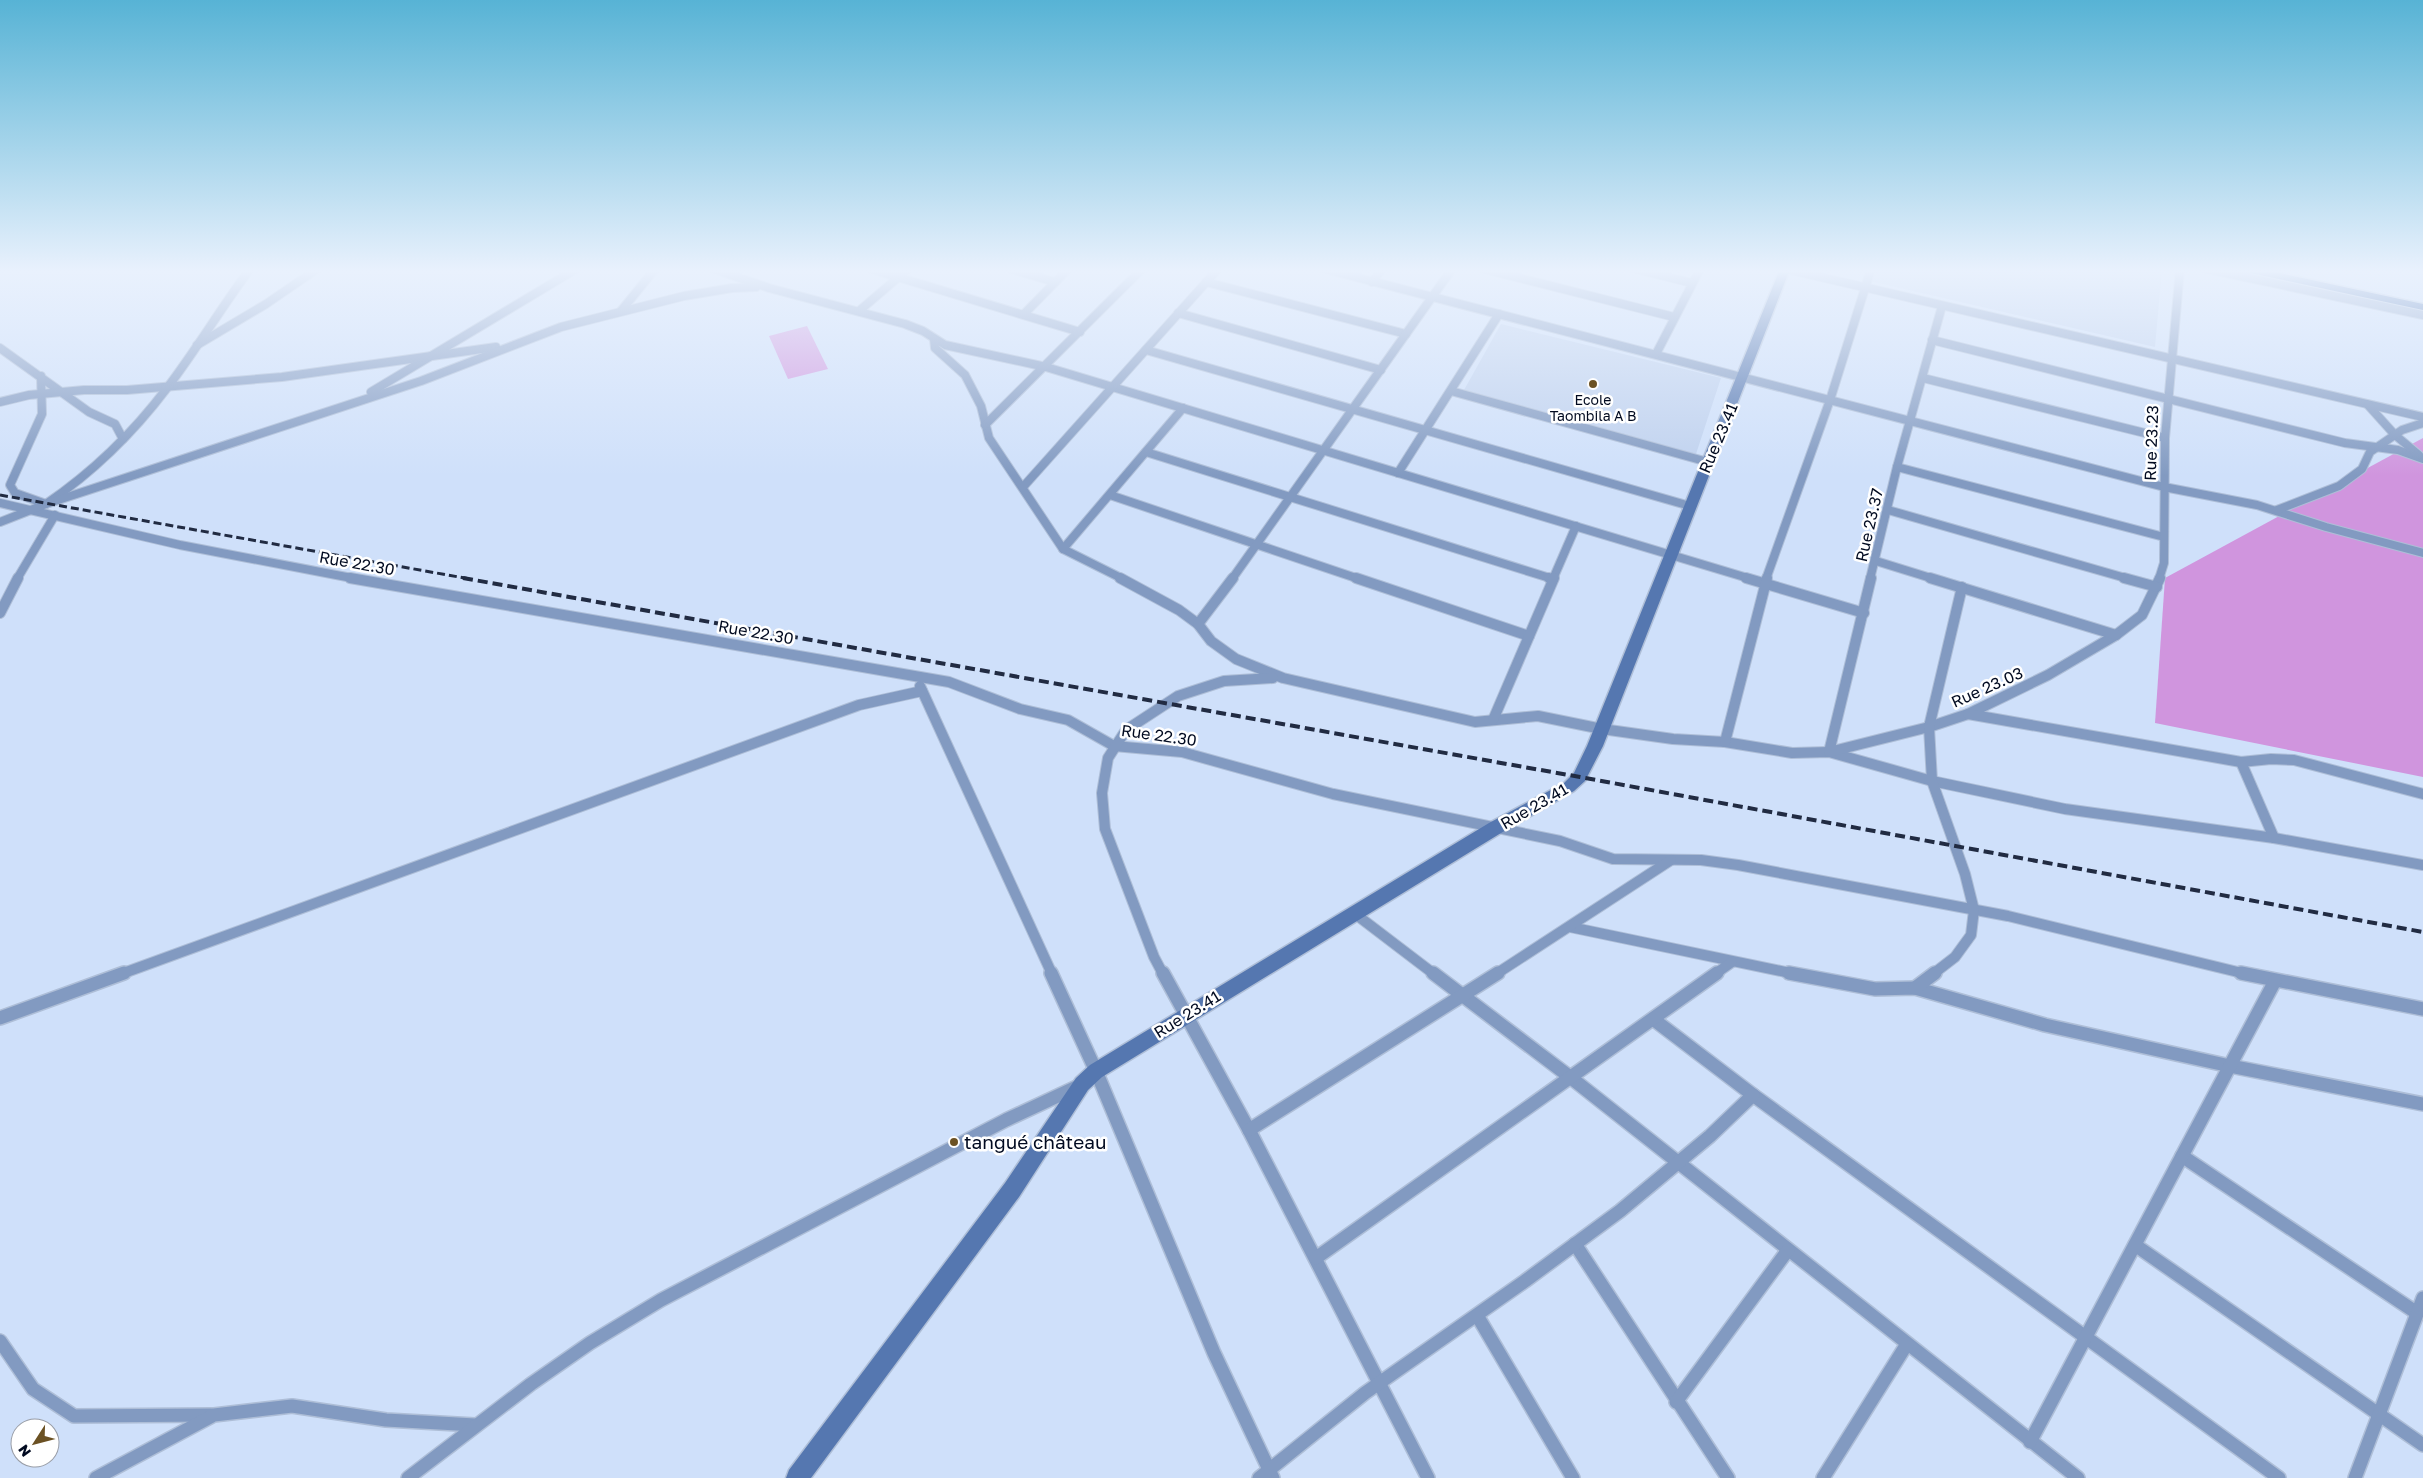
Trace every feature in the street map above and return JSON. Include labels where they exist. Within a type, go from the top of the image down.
[{"type":"street","points":[[46,504],[90,473],[123,439],[168,387],[200,338]]},
{"type":"street","points":[[194,347],[209,338]]},
{"type":"street","points":[[357,400],[461,338]]},
{"type":"street","points":[[0,522],[30,509],[129,478],[357,400],[440,374],[530,338]]},
{"type":"street","points":[[985,425],[1074,338]]},
{"type":"street","points":[[1023,487],[1157,338]]},
{"type":"street","points":[[1265,338],[1381,370]]},
{"type":"street","points":[[1198,624],[1258,544],[1403,338]]},
{"type":"street","points":[[1398,473],[1484,338]]},
{"type":"street","points":[[1593,338],[2164,487],[2277,510],[2326,527],[2423,553]]},
{"type":"street","points":[[1656,354],[1664,338]]},
{"type":"street","name":"Rue 23.41","points":[[1089,1078],[1186,1015],[1494,828],[1569,787],[1580,777],[1602,729],[1670,555],[1759,338]]},
{"type":"street","points":[[1725,742],[1765,583],[1830,400],[1849,338]]},
{"type":"street","points":[[2083,338],[2423,417]]},
{"type":"street","name":"Rue 23.23","points":[[2142,615],[2157,587],[2164,563],[2165,438],[2173,338]]},
{"type":"street","points":[[1864,613],[1113,386],[1046,367],[953,347],[934,339],[935,348],[965,375],[981,406],[989,438],[1063,549],[1139,587],[1179,610],[1198,624],[1211,641],[1236,659],[1255,669],[1283,678],[1475,722],[1538,716],[1602,729],[1673,740],[1725,742],[1792,753],[1829,752],[1932,781],[2065,809],[2274,838],[2423,865]]},
{"type":"street","points":[[1932,340],[2168,397],[2345,443],[2398,450],[2423,459]]},
{"type":"street","name":"Rue 23.37","points":[[1829,752],[1864,613],[1897,466],[1932,340]]},
{"type":"street","points":[[0,402],[84,390],[168,387],[339,371],[433,355],[507,346]]},
{"type":"street","points":[[0,348],[89,412],[115,424],[123,439]]},
{"type":"street","points":[[1146,350],[1690,506]]},
{"type":"street","points":[[41,376],[42,414],[10,485],[15,494],[46,504]]},
{"type":"street","points":[[1923,378],[2165,438]]},
{"type":"street","points":[[1451,391],[1708,462]]},
{"type":"street","points":[[2368,404],[2395,435],[2423,459]]},
{"type":"street","points":[[1063,549],[1183,408]]},
{"type":"street","points":[[2277,510],[2318,496],[2339,486],[2362,469],[2365,460],[2377,448],[2402,430],[2423,423]]},
{"type":"street","points":[[1146,452],[1553,579]]},
{"type":"street","points":[[1897,466],[2164,537]]},
{"type":"street","points":[[1110,495],[1529,636]]},
{"type":"street","name":"Rue 22.30","points":[[0,503],[257,561],[949,682],[1020,709],[1068,720],[1114,746],[1182,752],[1332,794],[1560,841],[1579,849],[1613,858],[1719,862],[1974,910],[2275,981],[2423,1009]]},
{"type":"street","points":[[1888,510],[2157,587]]},
{"type":"street","points":[[0,613],[55,515]]},
{"type":"street","points":[[1493,720],[1576,526]]},
{"type":"street","points":[[1876,561],[2116,636]]},
{"type":"street","points":[[1915,988],[1955,957],[1971,935],[1974,910],[1965,874],[1932,781],[1930,727],[1962,587]]},
{"type":"street","name":"Rue 23.03","points":[[1829,752],[1930,727],[1968,714],[2024,687],[2116,636],[2142,615]]},
{"type":"street","points":[[916,676],[1089,1078],[1214,1353],[1267,1475],[1379,1384],[1478,1317],[1680,1164],[1753,1095]]},
{"type":"street","points":[[1283,678],[1234,679],[1181,693],[1129,728],[1114,746],[1106,762],[1102,785],[1101,810],[1106,829],[1154,958],[1316,1258],[1428,1478]]},
{"type":"street","points":[[0,1018],[858,705],[922,691]]},
{"type":"street","points":[[1968,714],[2241,762],[2270,759],[2294,760],[2423,794]]},
{"type":"street","points":[[2241,762],[2274,838]]},
{"type":"street","points":[[1248,1130],[1462,993],[1570,927],[1672,859]]},
{"type":"street","points":[[1354,913],[1462,993],[1570,1077],[2078,1478]]},
{"type":"street","points":[[1570,927],[1732,962],[1875,989],[1915,988],[2045,1025],[2230,1066],[2423,1104]]},
{"type":"street","points":[[1316,1258],[1732,962]]},
{"type":"street","points":[[2030,1442],[2275,981]]},
{"type":"street","points":[[1653,1019],[1753,1095],[2279,1478]]},
{"type":"street","points":[[408,1478],[475,1425],[590,1343],[661,1300],[1089,1078]]},
{"type":"street","points":[[797,1478],[1012,1190],[1089,1078]]},
{"type":"street","points":[[2182,1156],[2417,1313]]},
{"type":"street","points":[[1575,1244],[1676,1402],[1728,1478]]},
{"type":"street","points":[[2135,1245],[2423,1445]]},
{"type":"street","points":[[1676,1402],[1788,1250]]},
{"type":"street","points":[[2355,1478],[2423,1298]]},
{"type":"street","points":[[1478,1317],[1573,1478]]},
{"type":"street","points":[[0,1341],[33,1389],[74,1416],[214,1414],[292,1406],[386,1420],[475,1425]]},
{"type":"street","points":[[1822,1478],[1907,1344]]},
{"type":"street","points":[[96,1478],[214,1414]]},
{"type":"shaded area","points":[[770,338],[813,338],[828,369],[788,379]]},
{"type":"shaded area","name":"Ecole Taombila A B","points":[[1493,338],[1558,338],[1721,378],[1696,454],[1464,390]]},
{"type":"shaded area","points":[[2116,338],[2156,338],[2155,347]]},
{"type":"shaded area","points":[[2423,438],[2423,777],[2155,723],[2165,578]]},
{"type":"railway","points":[[0,495],[470,579]]},
{"type":"railway","points":[[463,578],[1580,777],[2423,932]]},
{"type":"place","name":"Ecole Taombila A B","points":[[1593,384]]},
{"type":"place","name":"tangué château","points":[[954,1142]]}]
